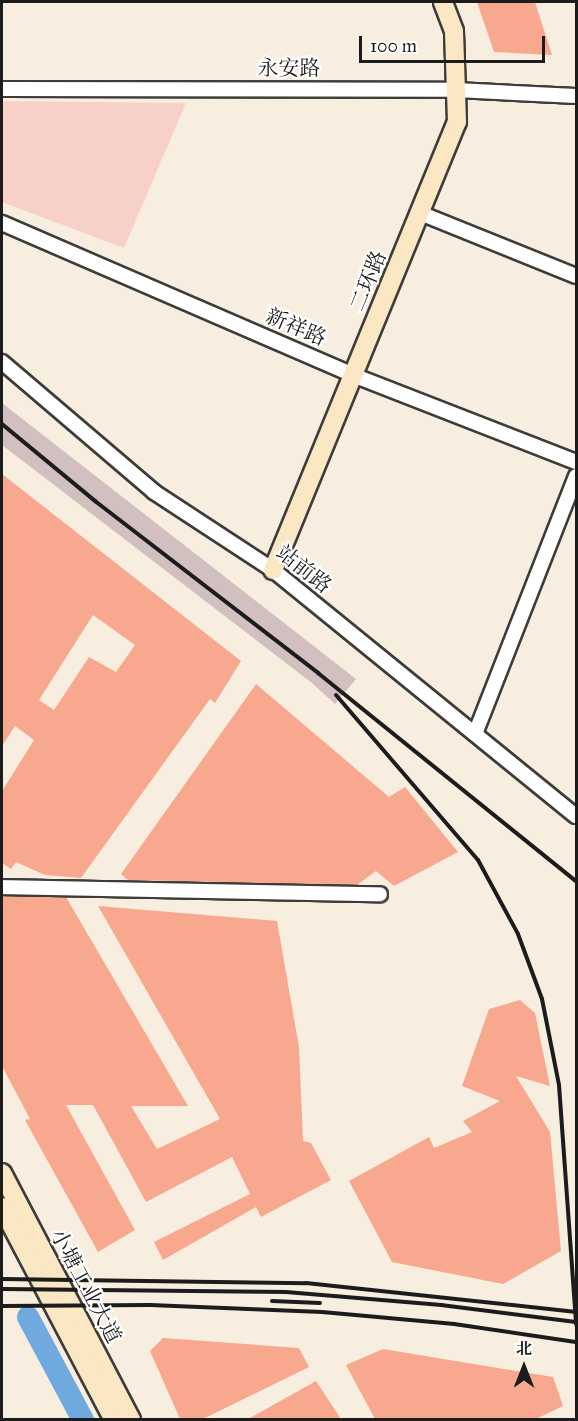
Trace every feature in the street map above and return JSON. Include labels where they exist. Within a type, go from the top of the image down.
[{"type":"street","name":"二环路","points":[[273,570],[457,122],[454,31],[443,2]]},
{"type":"street","name":"永安路","points":[[2,89],[456,90],[576,96]]},
{"type":"street","points":[[420,213],[576,276]]},
{"type":"street","name":"新祥路","points":[[2,223],[353,375],[576,462]]},
{"type":"street","name":"站前路","points":[[2,362],[154,492],[273,570],[576,816]]},
{"type":"street","points":[[475,734],[576,476]]},
{"type":"street","points":[[2,887],[380,894]]},
{"type":"street","name":"小塘工业大道","points":[[2,1173],[131,1419]]},
{"type":"street","name":"小塘工业大道","points":[[2,1207],[114,1419]]},
{"type":"shaded area","points":[[2,101],[186,103],[124,248],[2,202]]},
{"type":"shaded area","points":[[2,403],[356,679],[335,704],[312,683],[2,445]]},
{"type":"building","points":[[477,2],[535,2],[552,55],[494,52]]},
{"type":"building","points":[[2,474],[241,661],[215,703],[210,699],[81,878],[45,875],[16,862],[11,869],[2,863],[2,791],[34,740],[15,726],[2,746]],"holes":[[[93,615],[135,645],[116,672],[89,657],[54,710],[39,700]]]},
{"type":"building","points":[[256,684],[389,797],[405,787],[458,852],[394,886],[376,871],[357,885],[128,880],[121,874]]},
{"type":"building","points":[[2,896],[66,897],[188,1106],[131,1106],[157,1149],[220,1119],[98,906],[277,921],[299,1047],[303,1141],[311,1143],[331,1180],[261,1217],[256,1207],[163,1260],[154,1242],[250,1194],[232,1157],[146,1202],[93,1105],[66,1105],[135,1230],[98,1252],[25,1120],[30,1119],[2,1066]]},
{"type":"building","points":[[520,1000],[535,1013],[550,1086],[516,1076],[550,1132],[561,1251],[503,1284],[392,1262],[349,1181],[429,1137],[434,1148],[472,1132],[463,1121],[500,1101],[462,1086],[489,1009]]},
{"type":"building","points":[[163,1338],[299,1348],[309,1367],[203,1419],[180,1419],[150,1351]]},
{"type":"building","points":[[383,1349],[553,1377],[563,1406],[536,1419],[375,1419],[346,1365]]},
{"type":"building","points":[[316,1381],[341,1419],[248,1419]]},
{"type":"waterway","points":[[28,1317],[83,1420]]},
{"type":"railway","points":[[2,424],[95,501],[318,673],[576,881]]},
{"type":"railway","points":[[336,695],[478,860],[518,934],[542,999],[559,1085],[576,1324]]},
{"type":"railway","points":[[2,1279],[306,1283],[576,1312]]},
{"type":"railway","points":[[2,1289],[286,1292],[441,1305],[576,1322]]},
{"type":"railway","points":[[272,1301],[320,1303]]},
{"type":"railway","points":[[2,1306],[150,1305],[322,1312],[454,1324],[576,1342]]}]
